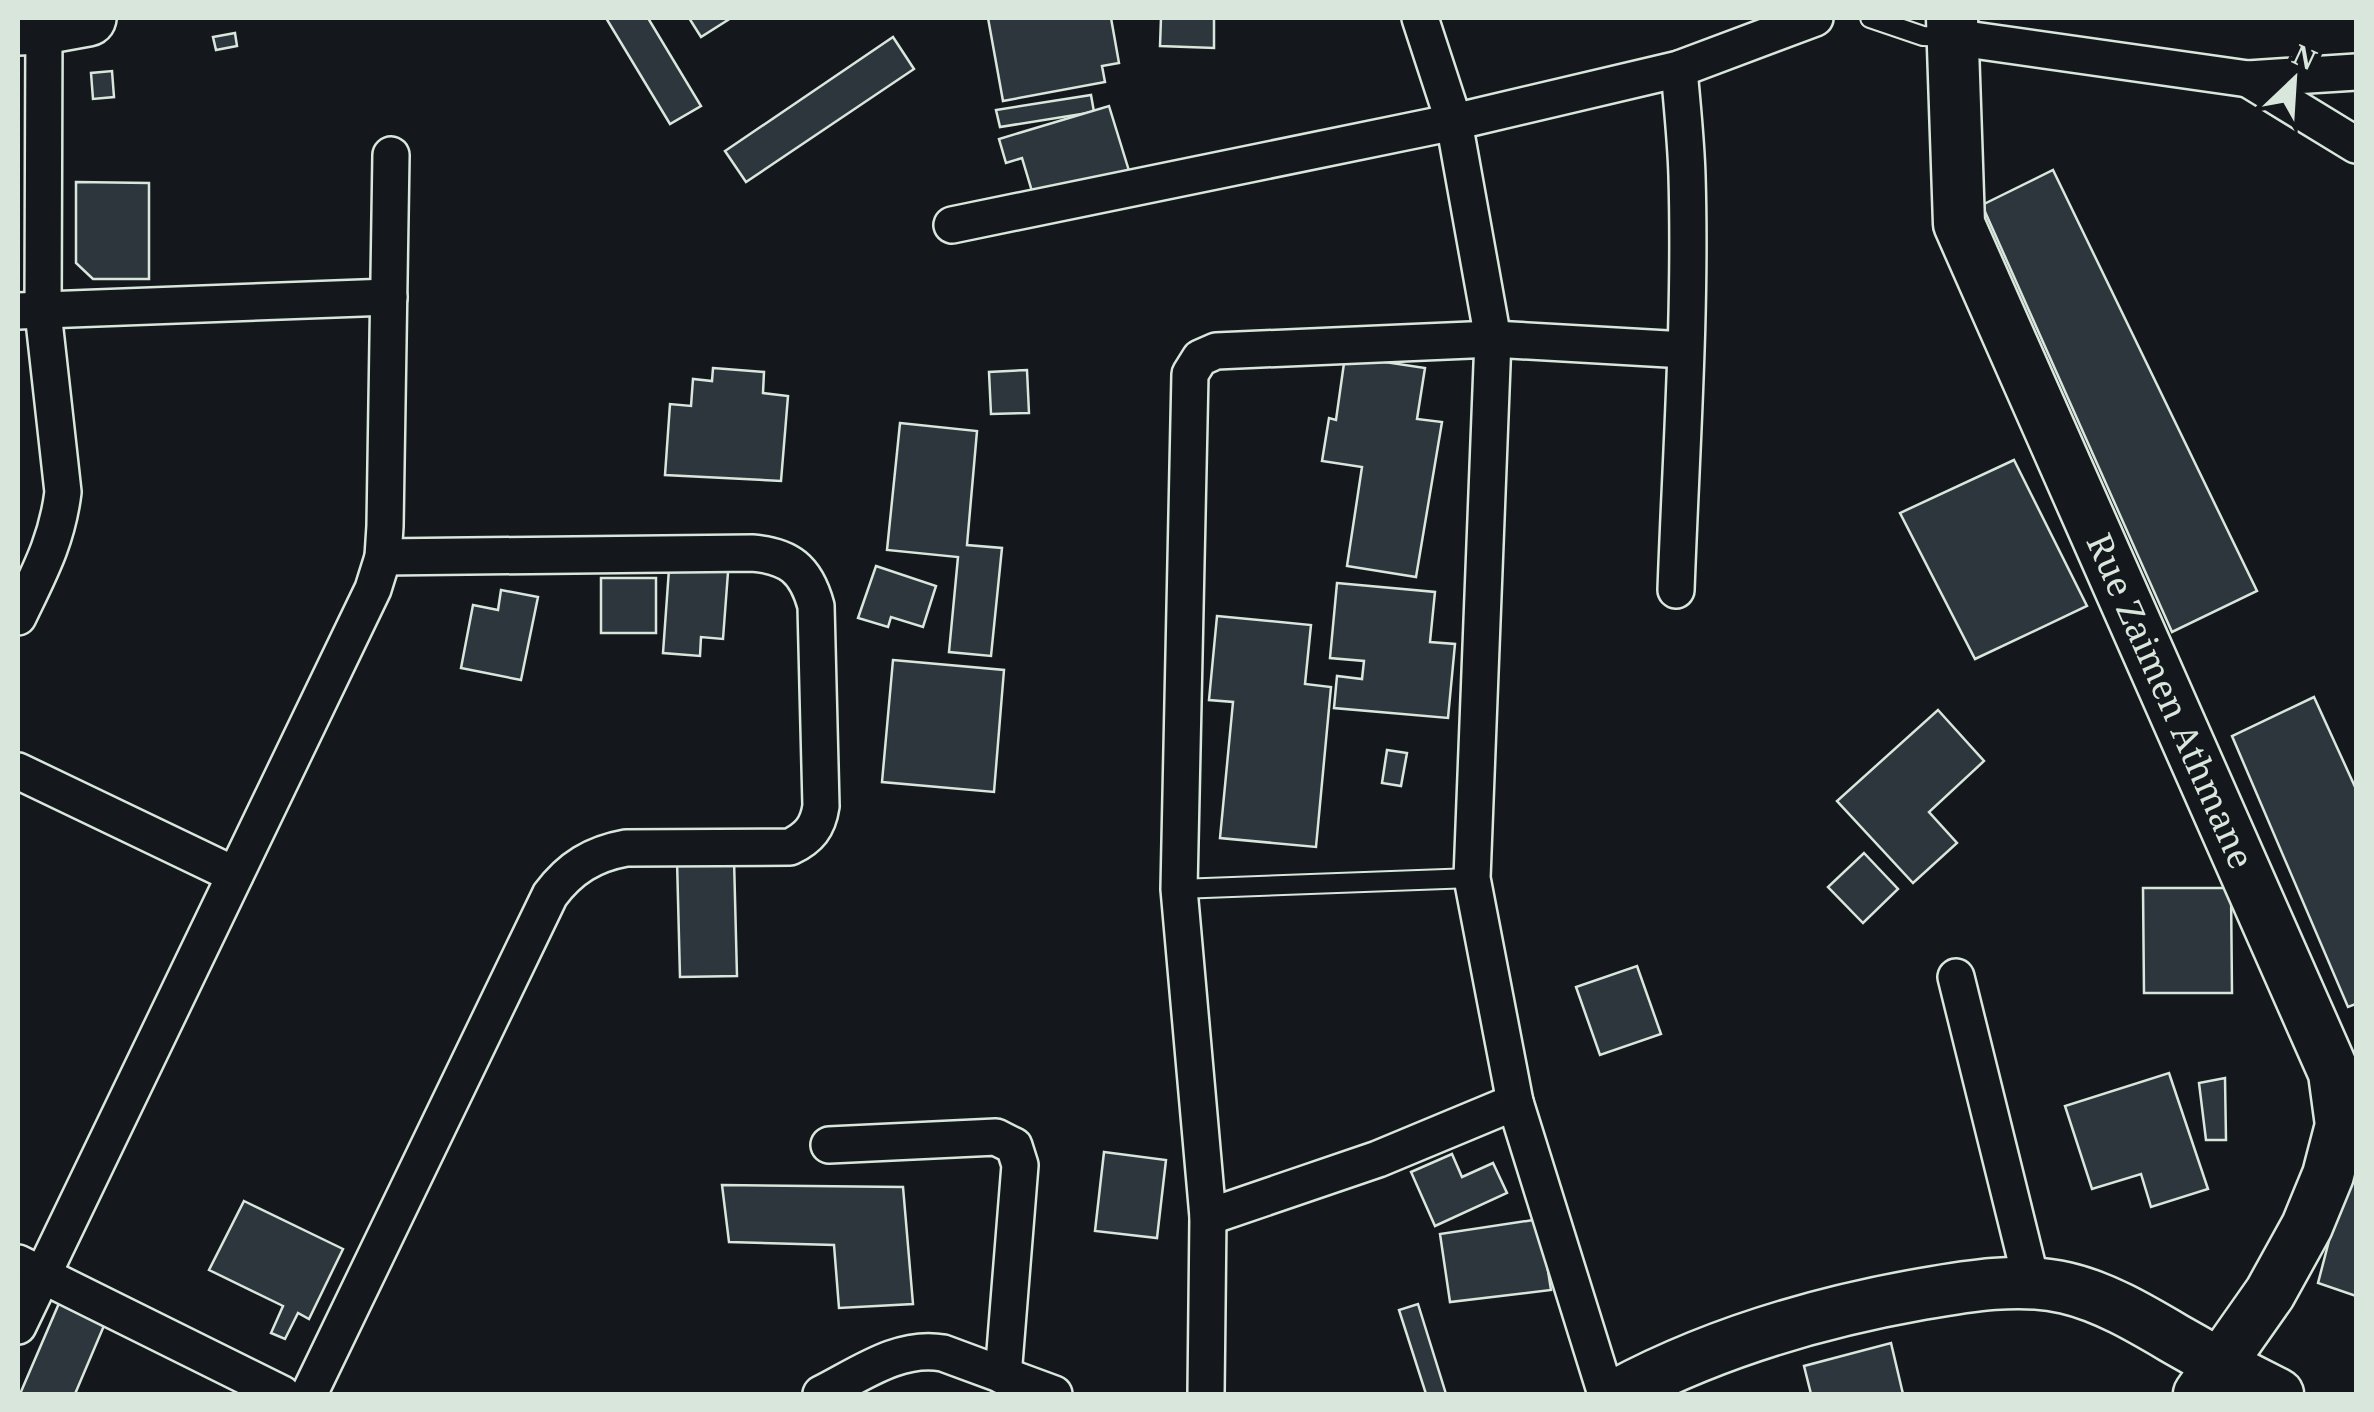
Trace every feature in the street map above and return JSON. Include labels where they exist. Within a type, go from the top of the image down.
[{"type":"main road","name":"Rue Zaimen Athmane","points":[[1952,27],[1959,224],[2334,1074],[2342,1125],[2328,1175],[2307,1226],[2270,1293],[2209,1379]]},
{"type":"main road","points":[[1618,1394],[1658,1372],[1773,1328],[1924,1294],[2032,1284],[2066,1288],[2093,1297],[2146,1322],[2209,1379],[2278,1394]]},
{"type":"street","points":[[1420,18],[1454,122],[1493,339],[1472,878],[1514,1102],[1606,1394]]},
{"type":"street","points":[[952,226],[1454,122],[1679,69],[1814,18]]},
{"type":"street","points":[[18,617],[53,545],[63,492],[30,311],[50,24]]},
{"type":"street","points":[[1952,27],[2248,79],[2356,72]]},
{"type":"street","points":[[1676,590],[1686,350],[1687,172],[1679,69]]},
{"type":"street","points":[[2248,79],[2356,145]]},
{"type":"street","points":[[18,1326],[29,1269],[235,875],[373,589],[383,556],[385,526],[391,155]]},
{"type":"street","points":[[30,311],[389,297]]},
{"type":"street","points":[[1206,1394],[1208,1216],[1178,888],[1190,374],[1200,358],[1216,352],[1493,339],[1686,350]]},
{"type":"street","points":[[310,1394],[542,912],[561,880],[590,858],[626,848],[790,847],[812,832],[821,806],[816,606],[811,588],[787,561],[752,553],[383,556]]},
{"type":"street","points":[[18,771],[235,875]]},
{"type":"street","points":[[1956,977],[2032,1284]]},
{"type":"street","points":[[1208,1216],[1378,1159],[1514,1102]]},
{"type":"street","points":[[829,1145],[996,1136],[1014,1146],[1020,1164],[1002,1376]]},
{"type":"street","points":[[29,1269],[282,1394]]},
{"type":"street","points":[[821,1394],[894,1356],[927,1350],[1054,1394]]},
{"type":"lane","points":[[1870,18],[1923,36],[1952,27]]},
{"type":"lane","points":[[1178,888],[1472,878]]},
{"type":"building","points":[[606,18],[648,18],[701,106],[670,124]]},
{"type":"building","points":[[689,18],[731,18],[701,37]]},
{"type":"building","points":[[988,18],[1111,18],[1119,63],[1102,66],[1105,82],[1003,101]]},
{"type":"building","points":[[1161,18],[1214,18],[1214,48],[1160,46]]},
{"type":"building","points":[[235,33],[237,46],[216,50],[213,37]]},
{"type":"building","points":[[893,37],[914,69],[746,182],[725,151]]},
{"type":"building","points":[[112,71],[114,97],[93,99],[91,73]]},
{"type":"building","points":[[1091,95],[1094,112],[1000,127],[996,110]]},
{"type":"building","points":[[1109,106],[1130,174],[1034,198],[1022,158],[1006,163],[999,139]]},
{"type":"building","points":[[2053,170],[2257,591],[2172,632],[1982,205]]},
{"type":"building","points":[[76,182],[149,183],[149,279],[93,279],[76,263]]},
{"type":"building","points":[[1345,356],[1425,368],[1417,419],[1442,422],[1416,577],[1347,566],[1362,467],[1322,461],[1329,418],[1336,420]]},
{"type":"building","points":[[713,368],[764,372],[763,393],[788,396],[781,481],[665,475],[670,404],[691,406],[693,379],[712,381]]},
{"type":"building","points":[[1027,370],[1029,413],[991,414],[989,372]]},
{"type":"building","points":[[900,423],[977,431],[967,545],[1002,548],[991,656],[949,652],[958,557],[887,550]]},
{"type":"building","points":[[2014,460],[2087,606],[1975,659],[1900,513]]},
{"type":"building","points":[[670,555],[729,559],[723,639],[701,637],[700,656],[663,653]]},
{"type":"building","points":[[876,566],[936,586],[923,627],[891,617],[888,627],[858,618]]},
{"type":"building","points":[[601,578],[656,578],[656,633],[601,633]]},
{"type":"building","points":[[1337,583],[1435,592],[1430,642],[1455,644],[1448,718],[1334,708],[1337,676],[1362,679],[1364,661],[1330,658]]},
{"type":"building","points":[[501,590],[538,597],[521,680],[461,668],[473,605],[498,610]]},
{"type":"building","points":[[1217,616],[1311,625],[1305,684],[1331,687],[1316,847],[1220,838],[1233,702],[1209,700]]},
{"type":"building","points":[[893,660],[1004,670],[994,792],[882,782]]},
{"type":"building","points":[[2314,697],[2356,789],[2356,1004],[2348,1007],[2232,736]]},
{"type":"building","points":[[1938,710],[1984,761],[1929,812],[1957,843],[1913,883],[1837,801]]},
{"type":"building","points":[[1387,750],[1407,753],[1401,786],[1382,783]]},
{"type":"building","points":[[1864,853],[1898,889],[1863,923],[1828,887]]},
{"type":"building","points":[[734,859],[737,976],[680,977],[677,860]]},
{"type":"building","points":[[2143,888],[2231,888],[2232,993],[2144,993]]},
{"type":"building","points":[[1637,966],[1661,1034],[1600,1055],[1576,987]]},
{"type":"building","points":[[2169,1073],[2208,1189],[2151,1207],[2141,1174],[2092,1189],[2065,1106]]},
{"type":"building","points":[[2225,1078],[2226,1140],[2206,1140],[2199,1083]]},
{"type":"building","points":[[2356,1137],[2356,1296],[2318,1283]]},
{"type":"building","points":[[1104,1152],[1166,1160],[1157,1238],[1095,1231]]},
{"type":"building","points":[[1452,1154],[1462,1177],[1493,1163],[1507,1193],[1435,1226],[1411,1172]]},
{"type":"building","points":[[722,1185],[903,1187],[913,1304],[839,1308],[834,1245],[729,1242]]},
{"type":"building","points":[[244,1201],[343,1249],[309,1319],[298,1313],[285,1339],[271,1333],[283,1306],[209,1270]]},
{"type":"building","points":[[1540,1219],[1551,1290],[1450,1302],[1440,1234]]},
{"type":"building","points":[[60,1301],[106,1321],[75,1394],[20,1394]]},
{"type":"building","points":[[1418,1304],[1446,1394],[1426,1394],[1399,1310]]},
{"type":"building","points":[[1891,1343],[1903,1394],[1811,1394],[1804,1366]]}]
